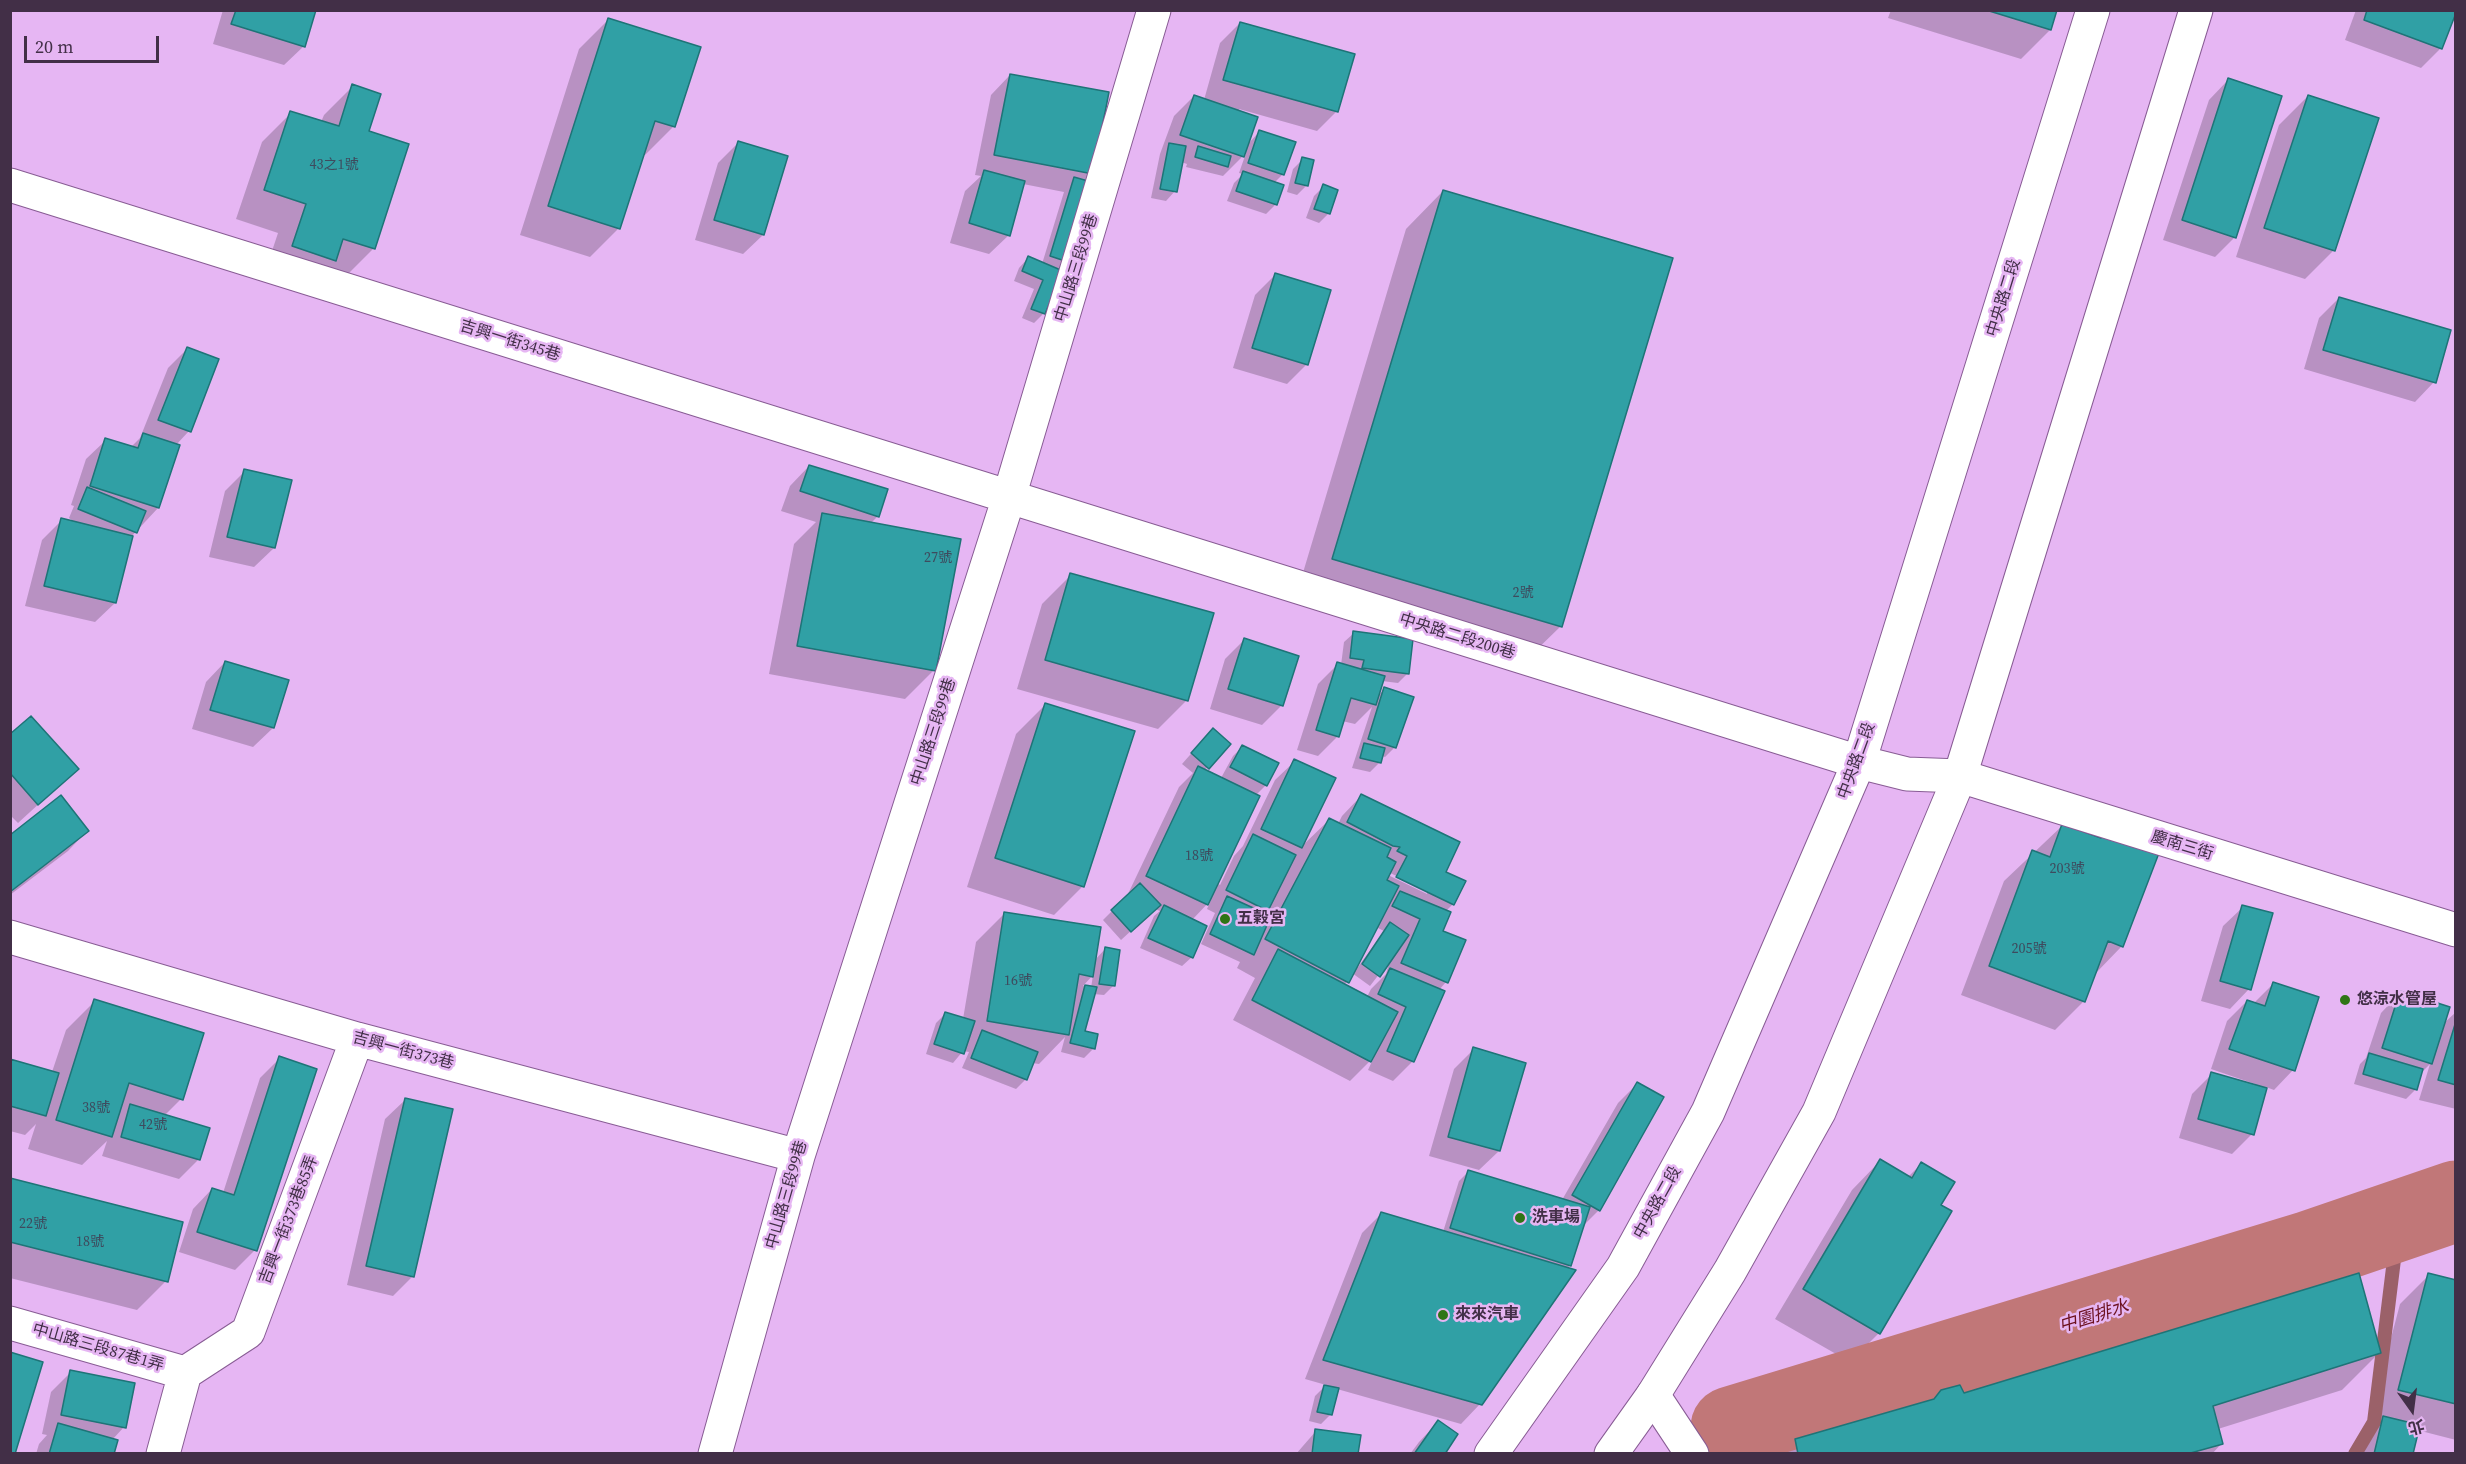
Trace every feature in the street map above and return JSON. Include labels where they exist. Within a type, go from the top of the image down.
[{"type":"street","name":"中山路三段99巷","points":[[715,1454],[798,1156],[1009,497],[1154,10]]},
{"type":"street","name":"中央路二段","points":[[1491,1454],[1623,1267],[1702,1122],[1859,762],[2093,10]]},
{"type":"street","points":[[1611,1454],[1653,1395],[1730,1270],[1819,1112],[1960,776],[2196,10]]},
{"type":"street","name":"吉興一街345巷","points":[[10,185],[1009,497]]},
{"type":"street","name":"中央路二段200巷","points":[[1009,497],[1859,762],[1907,774]]},
{"type":"street","name":"慶南三街","points":[[1907,774],[1960,776],[2456,930]]},
{"type":"street","name":"吉興一街373巷","points":[[10,937],[357,1039],[798,1156]]},
{"type":"street","name":"吉興一街373巷85弄","points":[[184,1373],[248,1332],[357,1039]]},
{"type":"street","name":"中山路三段87巷1弄","points":[[10,1323],[184,1373]]},
{"type":"street","points":[[163,1454],[184,1373]]},
{"type":"street","points":[[1653,1395],[1692,1454]]},
{"type":"building","points":[[236,10],[316,10],[305,47],[231,24]]},
{"type":"building","points":[[1986,10],[2057,10],[2051,30]]},
{"type":"building","points":[[2367,10],[2456,10],[2456,13],[2442,49],[2364,20]]},
{"type":"building","points":[[608,18],[701,47],[675,127],[655,121],[620,229],[548,206]]},
{"type":"building","points":[[1240,22],[1355,54],[1338,112],[1223,80]]},
{"type":"building","points":[[1010,74],[1109,92],[1093,174],[994,155]]},
{"type":"building","points":[[2228,78],[2282,96],[2236,238],[2182,220]]},
{"type":"building","points":[[352,84],[381,94],[369,131],[409,144],[375,249],[343,239],[336,261],[292,246],[306,204],[264,190],[290,111],[339,126]]},
{"type":"building","points":[[1194,95],[1258,117],[1244,157],[1180,135]]},
{"type":"building","points":[[2308,95],[2379,118],[2335,251],[2264,228]]},
{"type":"building","points":[[1259,130],[1296,142],[1284,175],[1248,163]]},
{"type":"building","points":[[738,141],[788,156],[764,235],[714,220]]},
{"type":"building","points":[[1169,143],[1186,146],[1177,192],[1160,189]]},
{"type":"building","points":[[1198,146],[1231,156],[1228,167],[1195,157]]},
{"type":"building","points":[[1302,157],[1314,160],[1308,186],[1295,183]]},
{"type":"building","points":[[984,170],[1025,181],[1010,236],[969,223]]},
{"type":"building","points":[[1243,171],[1284,185],[1277,205],[1236,191]]},
{"type":"building","points":[[1074,177],[1095,183],[1071,263],[1050,256]]},
{"type":"building","points":[[1323,184],[1338,190],[1330,214],[1314,209]]},
{"type":"building","points":[[1443,190],[1673,258],[1562,627],[1332,559]]},
{"type":"building","points":[[1028,256],[1063,271],[1045,314],[1031,309],[1043,280],[1022,271]]},
{"type":"building","points":[[1275,273],[1331,290],[1308,365],[1252,348]]},
{"type":"building","points":[[2339,297],[2451,330],[2436,383],[2323,350]]},
{"type":"building","points":[[187,347],[219,359],[191,432],[158,420]]},
{"type":"building","points":[[143,433],[180,445],[159,508],[90,486],[105,438],[138,448]]},
{"type":"building","points":[[809,465],[888,489],[879,517],[800,491]]},
{"type":"building","points":[[244,469],[292,480],[275,548],[227,537]]},
{"type":"building","points":[[87,487],[146,511],[137,533],[78,509]]},
{"type":"building","points":[[822,513],[961,539],[936,671],[797,646]]},
{"type":"building","points":[[61,518],[133,536],[116,603],[44,586]]},
{"type":"building","points":[[1070,573],[1214,613],[1188,701],[1045,660]]},
{"type":"building","points":[[1353,631],[1413,639],[1409,674],[1362,668],[1364,660],[1350,658]]},
{"type":"building","points":[[1244,638],[1299,656],[1283,706],[1228,689]]},
{"type":"building","points":[[225,661],[289,680],[274,728],[210,710]]},
{"type":"building","points":[[1337,662],[1385,676],[1376,705],[1351,698],[1339,737],[1316,730]]},
{"type":"building","points":[[1384,687],[1414,697],[1396,748],[1368,739]]},
{"type":"building","points":[[1045,703],[1135,731],[1084,887],[995,858]]},
{"type":"building","points":[[31,716],[79,769],[38,805],[10,773],[10,734]]},
{"type":"building","points":[[1213,728],[1231,744],[1209,769],[1191,753]]},
{"type":"building","points":[[1364,743],[1385,748],[1381,763],[1360,758]]},
{"type":"building","points":[[1242,745],[1279,763],[1267,786],[1230,767]]},
{"type":"building","points":[[1294,759],[1336,778],[1302,848],[1261,829]]},
{"type":"building","points":[[1198,766],[1260,796],[1208,905],[1146,876]]},
{"type":"building","points":[[1361,794],[1460,842],[1446,872],[1466,881],[1454,905],[1396,877],[1407,856],[1397,851],[1400,847],[1393,846],[1347,822]]},
{"type":"building","points":[[61,795],[89,831],[10,892],[10,835]]},
{"type":"building","points":[[1329,818],[1391,848],[1387,857],[1396,862],[1387,880],[1399,886],[1349,983],[1265,939]]},
{"type":"building","points":[[2062,824],[2101,838],[2106,825],[2159,853],[2123,947],[2108,941],[2085,1002],[1989,966],[2032,850],[2050,857]]},
{"type":"building","points":[[1253,834],[1296,855],[1268,911],[1226,890]]},
{"type":"building","points":[[1140,883],[1161,905],[1131,932],[1111,910]]},
{"type":"building","points":[[1400,891],[1451,912],[1443,931],[1466,940],[1448,983],[1401,963],[1420,919],[1392,906]]},
{"type":"building","points":[[1227,896],[1271,916],[1254,955],[1210,934]]},
{"type":"building","points":[[1164,905],[1207,926],[1193,958],[1148,938]]},
{"type":"building","points":[[2242,905],[2273,913],[2251,990],[2220,981]]},
{"type":"building","points":[[1004,912],[1101,927],[1093,977],[1079,974],[1069,1035],[987,1021]]},
{"type":"building","points":[[1390,922],[1409,935],[1380,977],[1362,964]]},
{"type":"building","points":[[1105,947],[1120,950],[1115,986],[1099,984]]},
{"type":"building","points":[[1278,949],[1398,1012],[1371,1062],[1252,1000]]},
{"type":"building","points":[[1390,968],[1445,991],[1414,1062],[1387,1051],[1406,1007],[1378,994]]},
{"type":"building","points":[[2273,982],[2319,997],[2295,1071],[2229,1049],[2247,1000],[2265,1006]]},
{"type":"building","points":[[1085,985],[1097,987],[1085,1031],[1098,1034],[1095,1049],[1070,1043]]},
{"type":"building","points":[[2400,991],[2450,1007],[2432,1064],[2382,1048]]},
{"type":"building","points":[[94,999],[204,1033],[183,1100],[129,1083],[112,1137],[56,1120]]},
{"type":"building","points":[[945,1012],[975,1021],[964,1054],[934,1044]]},
{"type":"building","points":[[2456,1021],[2456,1085],[2438,1080]]},
{"type":"building","points":[[982,1030],[1038,1052],[1027,1080],[971,1058]]},
{"type":"building","points":[[1473,1047],[1526,1063],[1500,1151],[1448,1137]]},
{"type":"building","points":[[2369,1053],[2423,1069],[2417,1090],[2363,1074]]},
{"type":"building","points":[[279,1056],[317,1069],[257,1251],[197,1232],[212,1188],[234,1195]]},
{"type":"building","points":[[10,1059],[59,1073],[46,1116],[10,1106]]},
{"type":"building","points":[[2211,1072],[2267,1088],[2254,1135],[2198,1119]]},
{"type":"building","points":[[1637,1082],[1664,1097],[1600,1211],[1572,1195]]},
{"type":"building","points":[[405,1098],[453,1109],[414,1277],[366,1266]]},
{"type":"building","points":[[130,1104],[210,1128],[200,1160],[121,1137]]},
{"type":"building","points":[[1880,1159],[1912,1178],[1921,1162],[1955,1182],[1941,1205],[1952,1211],[1880,1334],[1803,1289]]},
{"type":"building","name":"洗車場","points":[[1468,1170],[1590,1207],[1571,1266],[1450,1228]]},
{"type":"building","points":[[10,1178],[183,1222],[168,1282],[10,1242]]},
{"type":"building","name":"來來汽車","points":[[1381,1212],[1576,1270],[1482,1405],[1323,1360]]},
{"type":"building","points":[[2359,1273],[2381,1353],[2213,1406],[2223,1444],[2187,1454],[1798,1454],[1795,1439],[1934,1399],[1941,1390],[1960,1385],[1964,1393]]},
{"type":"building","points":[[2428,1273],[2456,1280],[2456,1404],[2398,1390]]},
{"type":"building","points":[[10,1352],[43,1362],[15,1454],[10,1454]]},
{"type":"building","points":[[70,1370],[135,1383],[126,1428],[61,1415]]},
{"type":"building","points":[[1324,1385],[1339,1388],[1332,1415],[1317,1412]]},
{"type":"building","points":[[2383,1416],[2420,1425],[2413,1454],[2374,1454]]},
{"type":"building","points":[[1438,1420],[1458,1434],[1445,1454],[1414,1454]]},
{"type":"building","points":[[58,1423],[118,1440],[114,1454],[49,1454]]},
{"type":"building","points":[[1315,1429],[1361,1435],[1358,1454],[1312,1454]]},
{"type":"waterway","name":"中園排水","points":[[1731,1427],[2307,1252],[2456,1201]]},
{"type":"waterway","points":[[2355,1454],[2374,1422],[2399,1219]]},
{"type":"place","name":"五榖宮","points":[[1225,919]]},
{"type":"place","name":"悠涼水管屋","points":[[2345,1000]]},
{"type":"place","name":"洗車場","points":[[1520,1218]]},
{"type":"place","name":"來來汽車","points":[[1443,1315]]}]
